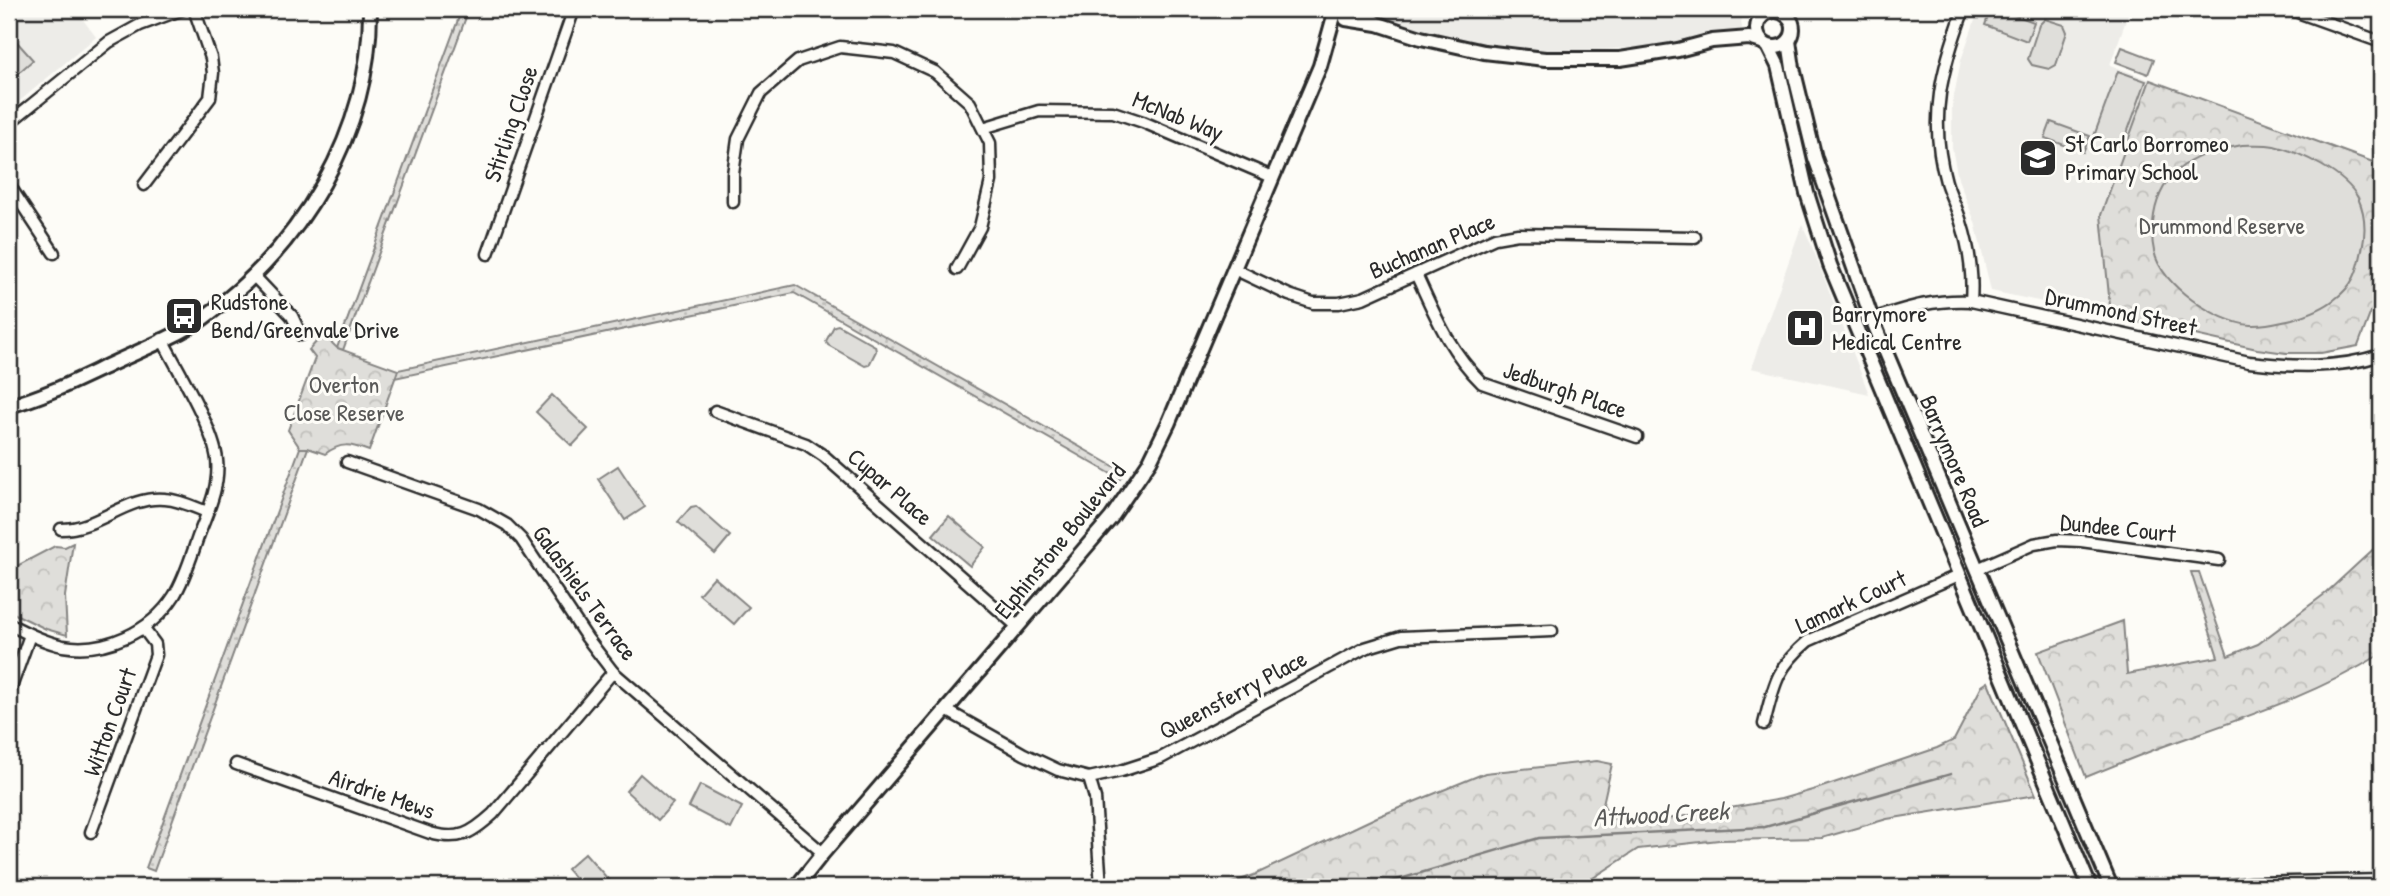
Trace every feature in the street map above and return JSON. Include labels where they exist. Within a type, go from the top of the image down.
[{"type":"street","points":[[9,123],[109,42],[140,25],[183,9]]},
{"type":"street","points":[[144,185],[210,98],[213,72],[211,58],[194,9]]},
{"type":"street","points":[[9,414],[40,396],[201,320],[253,275],[308,211],[344,141],[357,105],[367,62],[370,9]]},
{"type":"street","name":"Stirling Close","points":[[488,254],[574,9]]},
{"type":"street","points":[[1964,9],[1943,70],[1938,121],[1946,181],[1962,224],[1971,272],[1971,301]]},
{"type":"street","points":[[2289,9],[2381,42]]},
{"type":"street","points":[[1341,13],[1421,38],[1484,52],[1545,59],[1620,59],[1678,50],[1712,41],[1728,40],[1749,38],[1779,47],[1789,41],[1793,28],[1785,12],[1770,11],[1760,16],[1748,32],[1728,40]]},
{"type":"street","name":"Elphinstone Boulevard","points":[[796,887],[1111,518],[1150,461],[1341,13]]},
{"type":"street","points":[[1760,16],[1758,36],[1765,44]]},
{"type":"street","name":"Barrymore Road","points":[[1789,41],[1815,158],[1872,319],[2111,887]]},
{"type":"street","name":"Barrymore Road","points":[[1765,44],[1778,66],[1807,193],[1830,265],[2090,887]]},
{"type":"street","points":[[733,202],[733,174],[738,139],[761,93],[798,61],[840,47],[894,53],[935,72],[970,103],[990,143],[991,181],[980,227],[957,270]]},
{"type":"street","name":"McNab Way","points":[[983,128],[1039,111],[1112,112],[1143,122],[1272,177]]},
{"type":"street","points":[[9,185],[54,253]]},
{"type":"street","name":"Buchanan Place","points":[[1234,268],[1289,295],[1313,303],[1339,303],[1363,298],[1495,238],[1518,234],[1695,237]]},
{"type":"street","name":"Jedburgh Place","points":[[1416,274],[1450,345],[1482,383],[1637,437]]},
{"type":"street","points":[[253,275],[292,316],[301,335]]},
{"type":"street","name":"Drummond Street","points":[[1855,326],[1912,306],[1938,301],[1971,301],[2249,362],[2291,367],[2355,362],[2381,355]]},
{"type":"street","points":[[9,624],[56,644],[88,647],[122,639],[143,628],[159,615],[174,596],[185,574],[218,473],[214,445],[162,340]]},
{"type":"street","points":[[9,406],[40,396]]},
{"type":"street","name":"Cupar Place","points":[[715,411],[806,444],[824,456],[1018,627]]},
{"type":"street","name":"Galashiels Terrace","points":[[347,462],[479,509],[507,525],[521,538],[613,673],[823,853]]},
{"type":"street","points":[[61,529],[87,525],[148,499],[174,500],[207,512]]},
{"type":"street","name":"Dundee Court","points":[[1978,569],[2034,544],[2057,540],[2218,560]]},
{"type":"street","points":[[1959,575],[1978,569]]},
{"type":"street","name":"Lamark Court","points":[[1764,723],[1776,677],[1790,656],[1808,641],[1959,575]]},
{"type":"street","name":"Witton Court","points":[[92,832],[156,655],[155,644],[143,628]]},
{"type":"street","name":"Queensferry Place","points":[[946,710],[1024,754],[1058,770],[1089,778],[1161,758],[1365,648],[1401,637],[1552,631]]},
{"type":"street","points":[[9,693],[30,635]]},
{"type":"street","name":"Airdrie Mews","points":[[236,764],[430,833],[447,838],[460,836],[472,831],[493,814],[613,673]]},
{"type":"street","points":[[1089,778],[1095,798],[1101,887]]},
{"type":"street","points":[[2215,887],[2250,883],[2381,880]]},
{"type":"shaded area","points":[[9,9],[75,9],[96,37],[9,110]]},
{"type":"shaded area","points":[[1366,9],[1745,9],[1742,28],[1738,30],[1643,47],[1566,52],[1504,48],[1451,38]]},
{"type":"shaded area","name":"St Carlo Borromeo Primary School","points":[[1979,9],[2130,9],[2110,65],[2150,80],[2101,215],[2111,316],[1991,291],[1975,222],[1958,179],[1952,148],[1952,106],[1961,60]]},
{"type":"shaded area","points":[[1802,224],[1809,239],[1869,394],[1751,368]]},
{"type":"green space","points":[[462,9],[469,9],[343,350],[337,348]]},
{"type":"green space","points":[[1991,9],[2034,22],[2027,41],[1985,25]]},
{"type":"green space","points":[[2045,19],[2064,25],[2067,32],[2056,65],[2049,69],[2032,65],[2028,59],[2039,25]]},
{"type":"green space","points":[[9,33],[33,60],[16,75],[9,66]]},
{"type":"green space","points":[[2122,47],[2154,59],[2148,74],[2116,62]]},
{"type":"green space","points":[[2118,71],[2146,81],[2122,147],[2094,136]]},
{"type":"green space","name":"Drummond Reserve","points":[[2150,80],[2381,165],[2381,285],[2358,346],[2321,353],[2286,353],[2111,316],[2101,215]]},
{"type":"green space","points":[[2051,122],[2090,136],[2083,152],[2045,138]]},
{"type":"green space","points":[[2242,145],[2274,146],[2321,165],[2352,189],[2363,211],[2365,230],[2362,250],[2350,283],[2330,303],[2292,319],[2250,325],[2222,317],[2192,300],[2167,277],[2153,246],[2155,208],[2168,181],[2177,170],[2197,158]]},
{"type":"green space","points":[[795,285],[1124,472],[1120,479],[794,293],[395,378],[398,370]]},
{"type":"green space","points":[[838,325],[875,346],[876,351],[869,365],[865,366],[828,345],[826,341],[834,326]]},
{"type":"green space","name":"Overton Close Reserve","points":[[327,338],[337,348],[398,370],[369,451],[346,445],[336,447],[325,454],[300,448],[288,430],[315,358],[309,350],[317,341]]},
{"type":"green space","points":[[552,395],[588,429],[572,446],[536,412]]},
{"type":"green space","points":[[300,448],[308,448],[154,871],[146,868]]},
{"type":"green space","points":[[618,466],[645,507],[625,520],[598,479]]},
{"type":"green space","points":[[696,506],[730,536],[715,554],[678,522],[691,507]]},
{"type":"green space","points":[[949,516],[985,547],[970,566],[933,535]]},
{"type":"green space","points":[[2381,542],[2381,654],[2303,694],[2086,777],[2038,652],[2123,621],[2127,674],[2218,657],[2191,572],[2199,572],[2228,656],[2258,644],[2326,593]]},
{"type":"green space","points":[[73,543],[65,596],[67,635],[46,629],[9,611],[9,572],[55,546],[65,547]]},
{"type":"green space","points":[[714,577],[749,607],[734,624],[699,594]]},
{"type":"green space","points":[[1988,682],[2036,795],[1887,819],[1822,838],[1719,840],[1638,849],[1579,887],[1221,887],[1254,875],[1377,817],[1485,773],[1597,761],[1612,764],[1603,804],[1611,818],[1634,825],[1781,799],[1954,740],[1982,686]]},
{"type":"green space","points":[[640,774],[673,803],[658,820],[626,791]]},
{"type":"green space","points":[[700,785],[742,807],[731,829],[689,807]]},
{"type":"green space","points":[[585,853],[615,887],[583,887],[567,869]]},
{"type":"waterway","name":"Attwood Creek","points":[[1373,887],[1539,838],[1765,827],[1951,774]]},
{"type":"place","name":"St Carlo Borromeo Primary School","points":[[2038,158]]},
{"type":"place","name":"Rudstone Bend/Greenvale Drive","points":[[184,316]]},
{"type":"place","name":"Barrymore Medical Centre","points":[[1805,328]]}]
